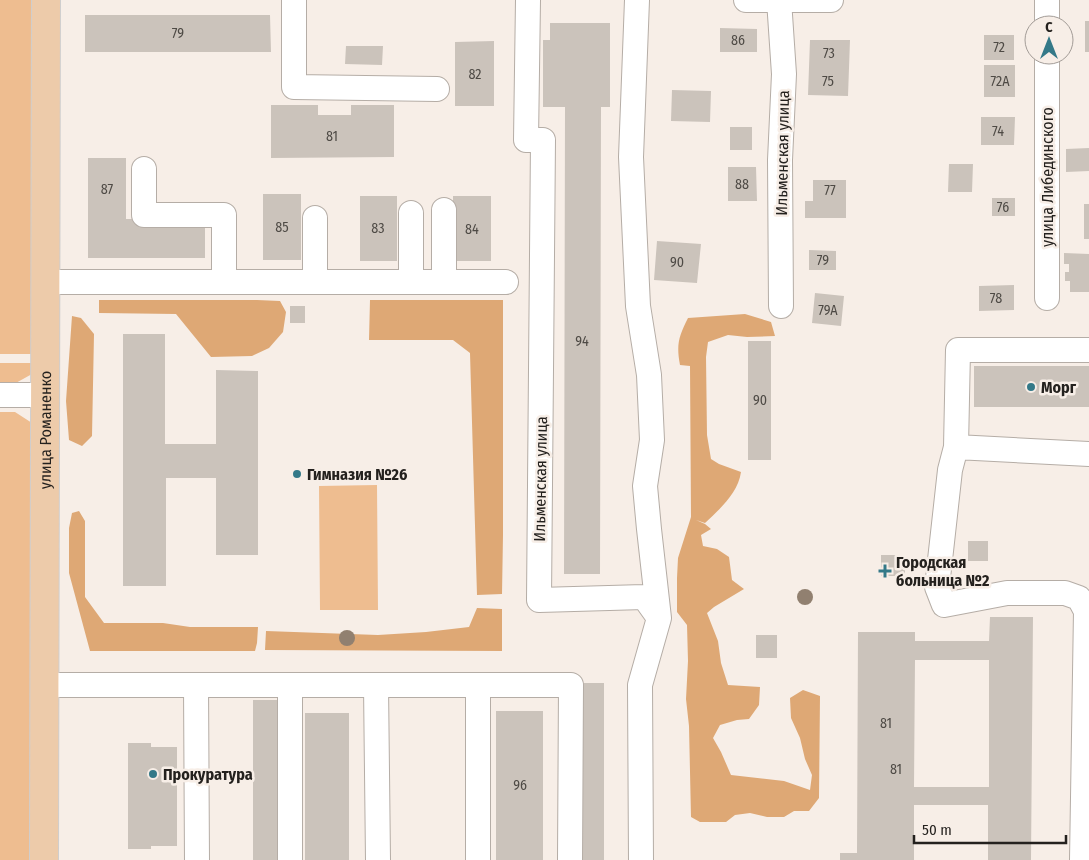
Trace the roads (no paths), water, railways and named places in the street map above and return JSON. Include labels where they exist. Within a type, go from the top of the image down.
[{"type":"main road","name":"улица Романенко","points":[[44,860],[46,0]]},
{"type":"street","points":[[294,0],[294,87],[437,89]]},
{"type":"street","name":"Ильменская улица","points":[[528,0],[526,140],[543,140],[539,600],[644,597],[659,618]]},
{"type":"street","points":[[637,0],[631,157],[638,306],[649,375],[652,440],[645,486],[659,618],[640,685],[641,860]]},
{"type":"street","points":[[746,0],[831,0]]},
{"type":"street","name":"Ильменская улица","points":[[779,0],[784,74],[780,160],[781,306]]},
{"type":"street","points":[[1047,0],[1047,15]]},
{"type":"street","name":"улица Либединского","points":[[1047,65],[1047,298]]},
{"type":"street","points":[[144,168],[144,215],[224,215],[224,282]]},
{"type":"street","points":[[444,210],[444,282]]},
{"type":"street","points":[[411,213],[411,282]]},
{"type":"street","points":[[314,218],[314,282]]},
{"type":"street","points":[[45,282],[506,282]]},
{"type":"street","points":[[1082,860],[1086,611],[1079,598],[1065,593],[1007,593],[944,605],[937,587],[950,470],[956,447],[958,350],[1089,350]]},
{"type":"street","points":[[0,395],[45,395]]},
{"type":"street","points":[[956,447],[1089,454]]},
{"type":"street","points":[[290,685],[290,860]]},
{"type":"street","points":[[376,685],[378,860]]},
{"type":"street","points":[[478,685],[478,860]]},
{"type":"street","points":[[44,686],[571,685],[570,860]]},
{"type":"street","points":[[196,686],[198,860]]},
{"type":"place","name":"Морг","points":[[1031,387]]},
{"type":"place","name":"Гимназия №26","points":[[297,474]]},
{"type":"place","name":"Городская больница №2","points":[[885,571]]},
{"type":"place","name":"Прокуратура","points":[[153,774]]}]
